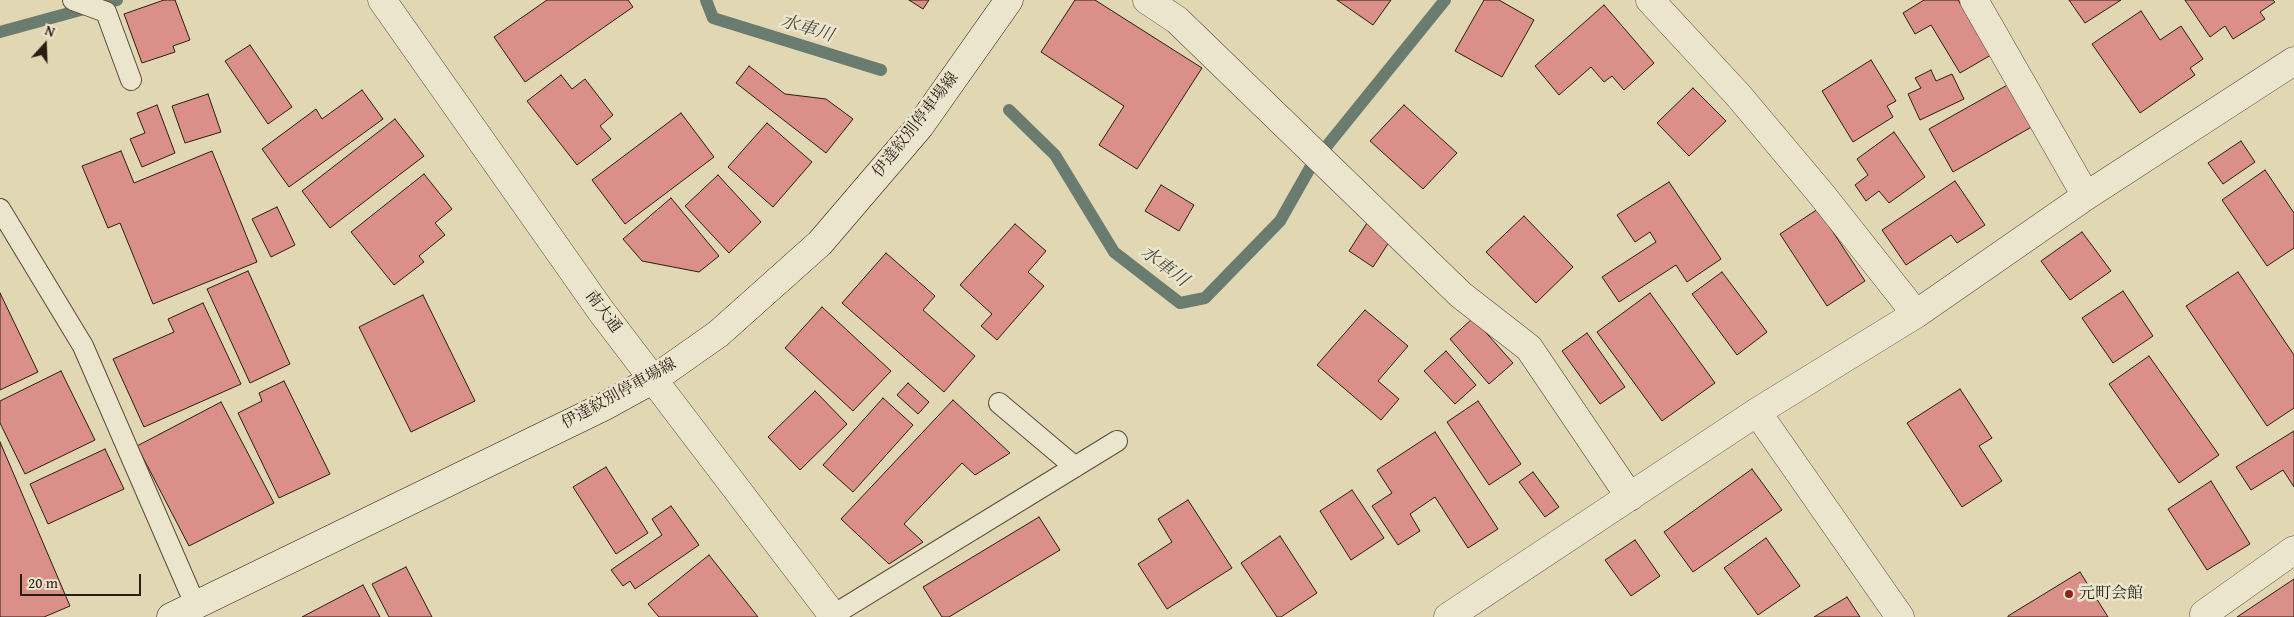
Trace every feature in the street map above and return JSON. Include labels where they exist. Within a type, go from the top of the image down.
[{"type":"street","name":"南大通","points":[[382,0],[601,311],[832,616]]},
{"type":"street","name":"伊達紋別停車場線","points":[[170,617],[198,611],[603,407],[654,379],[718,334],[820,243],[920,126],[1009,0]]},
{"type":"street","points":[[1147,0],[1177,20],[1461,294],[1530,348],[1630,497]]},
{"type":"street","points":[[1650,0],[1738,95],[1822,195],[1916,314]]},
{"type":"street","points":[[1974,0],[2086,196]]},
{"type":"street","points":[[1448,617],[1757,412],[1916,314],[2086,196],[2294,61]]},
{"type":"street","points":[[1757,412],[1900,617]]},
{"type":"street","points":[[2204,614],[2294,550]]},
{"type":"lane","points":[[74,0],[106,12],[131,80]]},
{"type":"lane","points":[[0,209],[83,346],[198,611]]},
{"type":"lane","points":[[999,403],[1074,467]]},
{"type":"lane","points":[[832,616],[1117,441]]},
{"type":"building","points":[[164,0],[175,0],[190,40],[173,46],[175,52],[142,63],[124,14]]},
{"type":"building","points":[[547,0],[628,0],[633,7],[525,82],[494,37]]},
{"type":"building","points":[[909,0],[929,0],[923,9]]},
{"type":"building","points":[[1075,0],[1095,0],[1202,68],[1137,169],[1099,145],[1124,106],[1041,52]]},
{"type":"building","points":[[1337,0],[1391,0],[1373,25]]},
{"type":"building","points":[[1484,0],[1499,0],[1534,20],[1502,77],[1455,51]]},
{"type":"building","points":[[1924,0],[1958,0],[1991,55],[1960,73],[1931,25],[1915,34],[1903,13]]},
{"type":"building","points":[[2069,0],[2121,0],[2085,23]]},
{"type":"building","points":[[2185,0],[2273,0],[2275,2],[2260,12],[2265,19],[2233,39],[2225,26],[2210,37]]},
{"type":"building","points":[[1604,5],[1654,63],[1624,90],[1612,76],[1604,82],[1591,67],[1559,95],[1535,66]]},
{"type":"building","points":[[2141,11],[2160,40],[2181,26],[2203,59],[2190,68],[2195,75],[2140,113],[2092,44]]},
{"type":"building","points":[[250,45],[292,107],[268,124],[225,61]]},
{"type":"building","points":[[1871,60],[1896,101],[1887,106],[1893,117],[1853,142],[1822,91]]},
{"type":"building","points":[[749,66],[785,94],[826,99],[853,119],[826,153],[736,83]]},
{"type":"building","points":[[1931,70],[1936,81],[1952,74],[1964,99],[1920,120],[1908,94],[1921,88],[1915,78]]},
{"type":"building","points":[[561,75],[572,89],[585,79],[613,115],[600,126],[611,139],[577,165],[527,101]]},
{"type":"building","points":[[2011,83],[2035,125],[1953,172],[1929,129]]},
{"type":"building","points":[[1693,88],[1726,121],[1689,156],[1657,123]]},
{"type":"building","points":[[362,90],[383,119],[289,187],[262,149],[316,109],[322,119]]},
{"type":"building","points":[[208,94],[221,132],[185,143],[172,106]]},
{"type":"building","points":[[157,105],[175,153],[142,167],[130,139],[145,133],[137,113]]},
{"type":"building","points":[[1404,105],[1457,153],[1423,189],[1370,141]]},
{"type":"building","points":[[681,113],[714,157],[625,224],[592,180]]},
{"type":"building","points":[[395,119],[424,156],[330,228],[302,191]]},
{"type":"building","points":[[767,123],[812,162],[773,207],[728,167]]},
{"type":"building","points":[[1894,132],[1925,177],[1889,203],[1879,191],[1866,201],[1855,185],[1868,175],[1857,159]]},
{"type":"building","points":[[2241,141],[2255,162],[2223,184],[2208,163]]},
{"type":"building","points":[[121,151],[134,183],[212,151],[257,262],[153,304],[120,223],[108,228],[82,166]]},
{"type":"building","points":[[2265,170],[2294,213],[2294,248],[2267,266],[2222,200]]},
{"type":"building","points":[[424,174],[452,209],[435,223],[445,235],[419,256],[424,262],[394,285],[351,232]]},
{"type":"building","points":[[718,175],[761,222],[729,253],[685,206]]},
{"type":"building","points":[[1955,181],[1985,225],[1957,243],[1951,235],[1906,265],[1882,230]]},
{"type":"building","points":[[1669,182],[1721,259],[1687,282],[1676,265],[1619,302],[1602,277],[1656,242],[1650,232],[1635,242],[1617,215]]},
{"type":"building","points":[[1161,185],[1194,205],[1179,231],[1145,211]]},
{"type":"building","points":[[671,198],[719,256],[699,272],[642,261],[623,239]]},
{"type":"building","points":[[277,207],[295,245],[271,257],[252,219]]},
{"type":"building","points":[[1818,209],[1865,281],[1827,306],[1780,234]]},
{"type":"building","points":[[1524,216],[1573,267],[1536,303],[1486,252]]},
{"type":"building","points":[[1367,223],[1391,239],[1373,267],[1349,251]]},
{"type":"building","points":[[1015,224],[1046,251],[1028,272],[1044,286],[997,340],[981,326],[992,314],[960,285]]},
{"type":"building","points":[[2082,232],[2111,271],[2070,300],[2041,261]]},
{"type":"building","points":[[886,253],[935,296],[923,310],[975,356],[944,392],[842,303]]},
{"type":"building","points":[[248,271],[290,364],[250,383],[207,289]]},
{"type":"building","points":[[1722,272],[1767,332],[1737,355],[1692,294]]},
{"type":"building","points":[[2238,272],[2294,355],[2294,408],[2267,426],[2186,306]]},
{"type":"building","points":[[2123,291],[2153,336],[2113,363],[2082,318]]},
{"type":"building","points":[[0,293],[38,372],[0,390]]},
{"type":"building","points":[[1650,293],[1715,383],[1662,421],[1597,332]]},
{"type":"building","points":[[423,295],[475,401],[411,432],[359,327]]},
{"type":"building","points":[[203,303],[241,384],[144,427],[113,359],[174,332],[168,319]]},
{"type":"building","points":[[822,307],[891,371],[853,411],[785,348]]},
{"type":"building","points":[[1365,310],[1408,346],[1378,381],[1399,399],[1381,420],[1317,365]]},
{"type":"building","points":[[1473,318],[1513,363],[1489,384],[1450,339]]},
{"type":"building","points":[[1587,333],[1625,387],[1600,404],[1562,351]]},
{"type":"building","points":[[1446,351],[1476,385],[1455,404],[1424,371]]},
{"type":"building","points":[[2149,356],[2219,455],[2179,483],[2109,384]]},
{"type":"building","points":[[61,371],[95,440],[25,474],[0,423],[0,401]]},
{"type":"building","points":[[284,381],[330,474],[279,498],[238,413],[262,401],[259,393]]},
{"type":"building","points":[[908,383],[929,402],[918,414],[897,395]]},
{"type":"building","points":[[1960,389],[1992,438],[1979,446],[2002,481],[1962,507],[1907,423]]},
{"type":"building","points":[[815,391],[847,424],[800,470],[768,437]]},
{"type":"building","points":[[883,398],[913,425],[853,492],[823,465]]},
{"type":"building","points":[[953,400],[1010,453],[975,475],[962,463],[904,524],[923,542],[889,564],[841,519]]},
{"type":"building","points":[[1478,401],[1521,464],[1489,485],[1447,422]]},
{"type":"building","points":[[221,402],[274,503],[189,546],[137,446]]},
{"type":"building","points":[[2294,431],[2294,487],[2283,470],[2251,490],[2236,467]]},
{"type":"building","points":[[1435,432],[1498,529],[1468,548],[1435,497],[1410,514],[1420,531],[1398,545],[1372,506],[1392,493],[1377,470]]},
{"type":"building","points":[[0,442],[70,606],[44,617],[0,617]]},
{"type":"building","points":[[105,449],[124,489],[48,524],[30,484]]},
{"type":"building","points":[[606,467],[648,533],[616,554],[573,487]]},
{"type":"building","points":[[1752,469],[1782,510],[1693,572],[1664,532]]},
{"type":"building","points":[[1533,472],[1559,507],[1545,517],[1519,482]]},
{"type":"building","points":[[2211,481],[2250,544],[2207,570],[2168,509]]},
{"type":"building","points":[[1352,490],[1384,538],[1351,560],[1320,511]]},
{"type":"building","points":[[1188,500],[1232,568],[1167,609],[1138,564],[1172,542],[1158,519]]},
{"type":"building","points":[[671,506],[699,545],[635,589],[630,581],[623,586],[611,570],[662,535],[652,519]]},
{"type":"building","points":[[1039,517],[1060,550],[949,617],[942,617],[923,587]]},
{"type":"building","points":[[1280,536],[1317,593],[1281,617],[1277,617],[1241,563]]},
{"type":"building","points":[[1766,538],[1800,586],[1758,615],[1724,568]]},
{"type":"building","points":[[1635,540],[1660,576],[1631,596],[1605,560]]},
{"type":"building","points":[[709,555],[758,617],[659,617],[648,604]]},
{"type":"building","points":[[406,567],[432,617],[389,617],[372,584]]},
{"type":"building","name":"元町会館","points":[[2080,572],[2108,617],[2008,617],[2008,616]]},
{"type":"building","points":[[2294,579],[2294,617],[2237,617]]},
{"type":"building","points":[[363,585],[380,617],[302,617]]},
{"type":"building","points":[[1847,597],[1860,617],[1814,617]]},
{"type":"waterway","name":"水車川","points":[[0,32],[117,0]]},
{"type":"waterway","name":"水車川","points":[[706,0],[713,18],[881,70]]},
{"type":"waterway","name":"水車川","points":[[1326,147],[1445,0]]},
{"type":"waterway","name":"水車川","points":[[1009,110],[1055,155],[1114,252],[1180,303],[1205,298],[1280,221],[1310,168]]},
{"type":"place","name":"元町会館","points":[[2069,594]]}]
